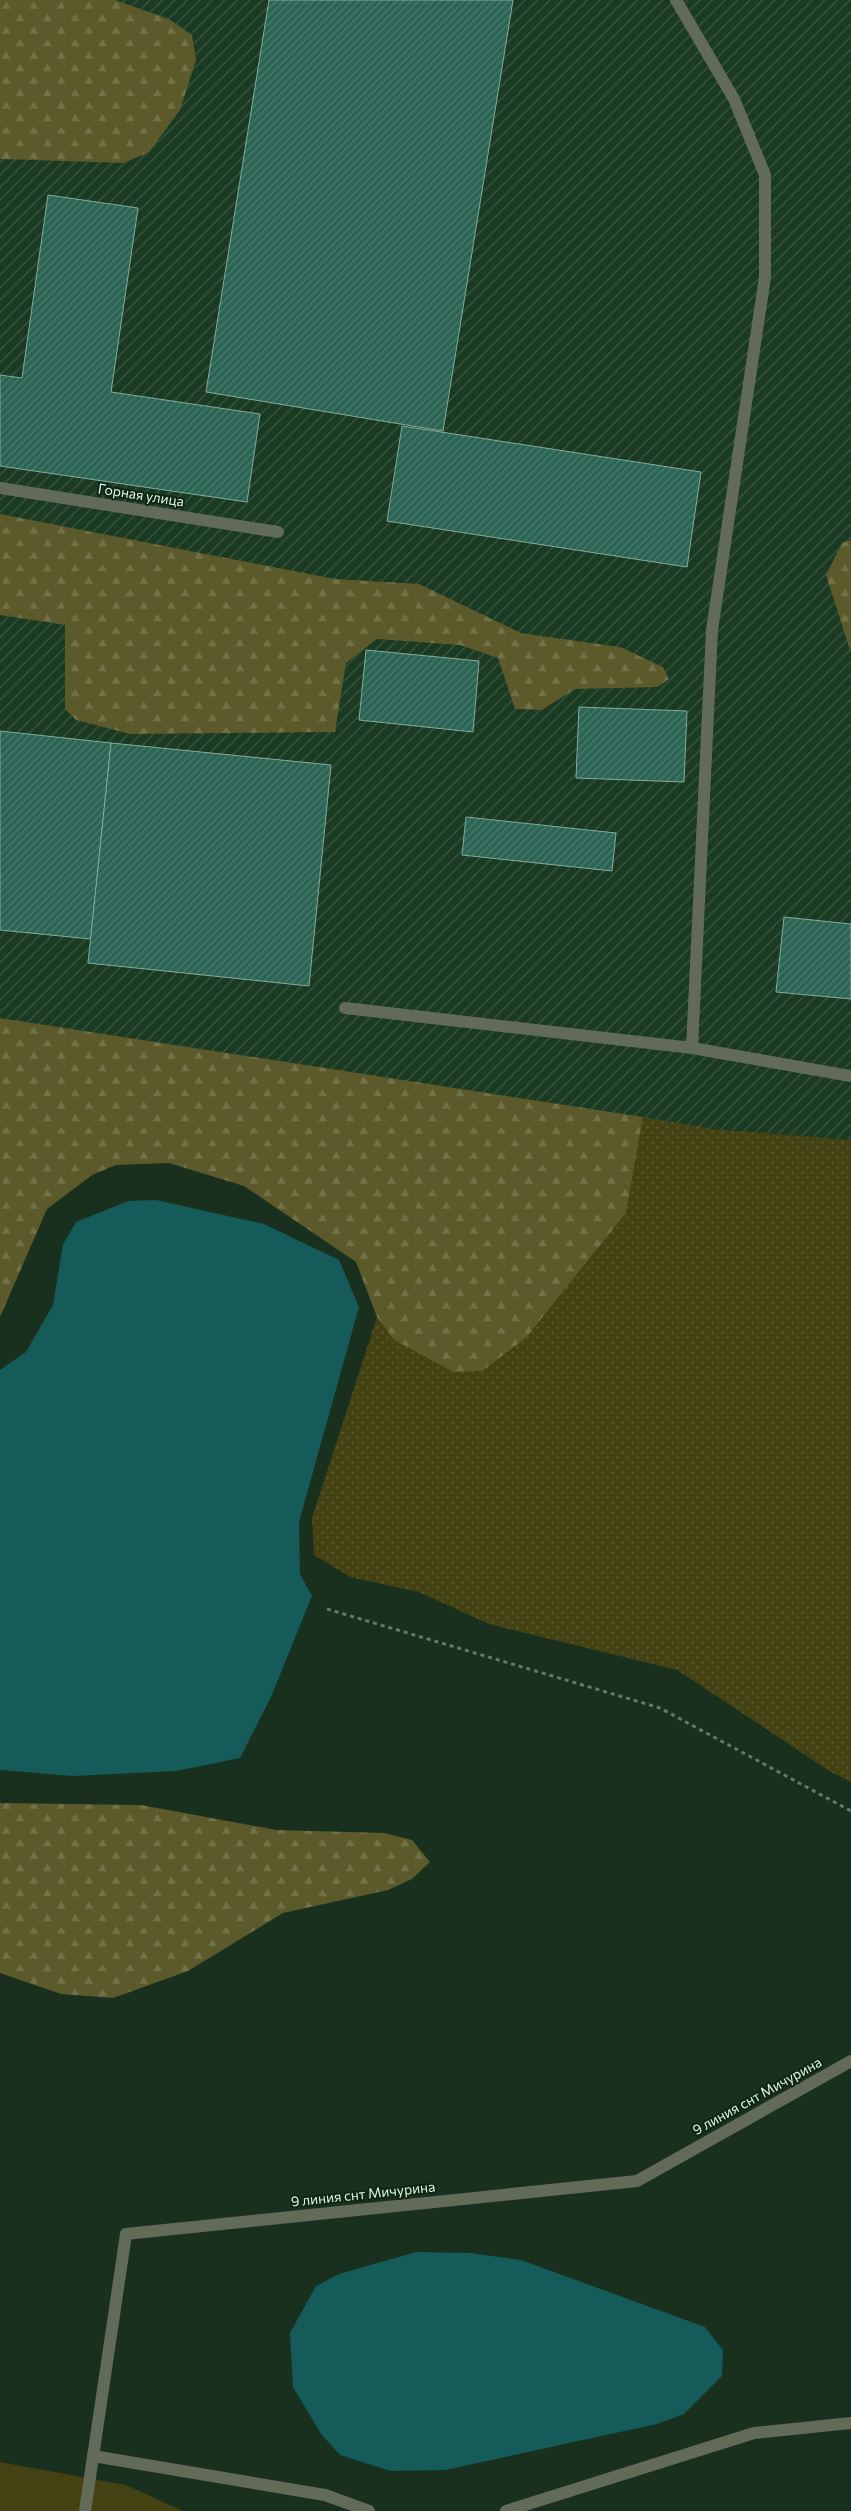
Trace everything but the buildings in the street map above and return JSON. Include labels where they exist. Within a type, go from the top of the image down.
[{"type":"street","points":[[676,0],[734,99],[765,175],[764,277],[712,630],[692,1048]]},
{"type":"street","name":"Горная улица","points":[[0,488],[278,532]]},
{"type":"street","points":[[345,1008],[692,1048],[851,1076]]},
{"type":"street","name":"9 линия снт Мичурина","points":[[85,2511],[126,2234],[637,2181],[851,2061]]},
{"type":"street","points":[[506,2511],[754,2433],[851,2423]]},
{"type":"street","points":[[93,2456],[326,2495],[369,2511]]},
{"type":"path","points":[[327,1609],[660,1708],[851,1811]]},
{"type":"shaded area","points":[[0,0],[851,0],[851,1140],[714,1129],[0,1018]]},
{"type":"shaded area","points":[[643,1117],[714,1129],[851,1140],[851,1782],[831,1772],[677,1670],[489,1624],[419,1592],[350,1577],[314,1555],[312,1518],[377,1317],[394,1340],[482,1371],[526,1338],[626,1213]]},
{"type":"shaded area","points":[[0,2462],[126,2485],[183,2511],[0,2511]]},
{"type":"green space","points":[[0,0],[115,0],[169,19],[192,35],[196,60],[180,110],[149,152],[124,163],[0,159]]},
{"type":"green space","points":[[0,514],[335,579],[419,584],[521,633],[620,647],[663,667],[669,679],[657,687],[575,689],[542,710],[515,709],[498,658],[460,645],[377,639],[346,663],[335,732],[130,734],[76,720],[65,709],[65,625],[0,615]]},
{"type":"green space","points":[[851,540],[851,653],[826,575],[842,543]]},
{"type":"green space","points":[[0,1018],[643,1117],[626,1213],[526,1338],[482,1371],[454,1372],[394,1340],[377,1317],[356,1262],[244,1186],[169,1163],[116,1165],[92,1175],[47,1209],[0,1317]]},
{"type":"green space","points":[[0,1803],[141,1805],[277,1830],[384,1833],[412,1840],[430,1862],[412,1879],[388,1890],[283,1913],[188,1971],[113,1998],[61,1994],[0,1973]]},
{"type":"water","points":[[156,1200],[264,1224],[339,1260],[359,1307],[299,1522],[300,1574],[312,1596],[271,1697],[240,1758],[177,1771],[73,1776],[0,1770],[0,1370],[26,1352],[53,1305],[63,1244],[76,1222],[128,1201]]},
{"type":"water","points":[[416,2252],[470,2253],[521,2260],[705,2327],[723,2350],[722,2376],[684,2414],[657,2424],[445,2470],[391,2471],[340,2455],[321,2434],[293,2387],[290,2333],[316,2286],[339,2274]]}]
